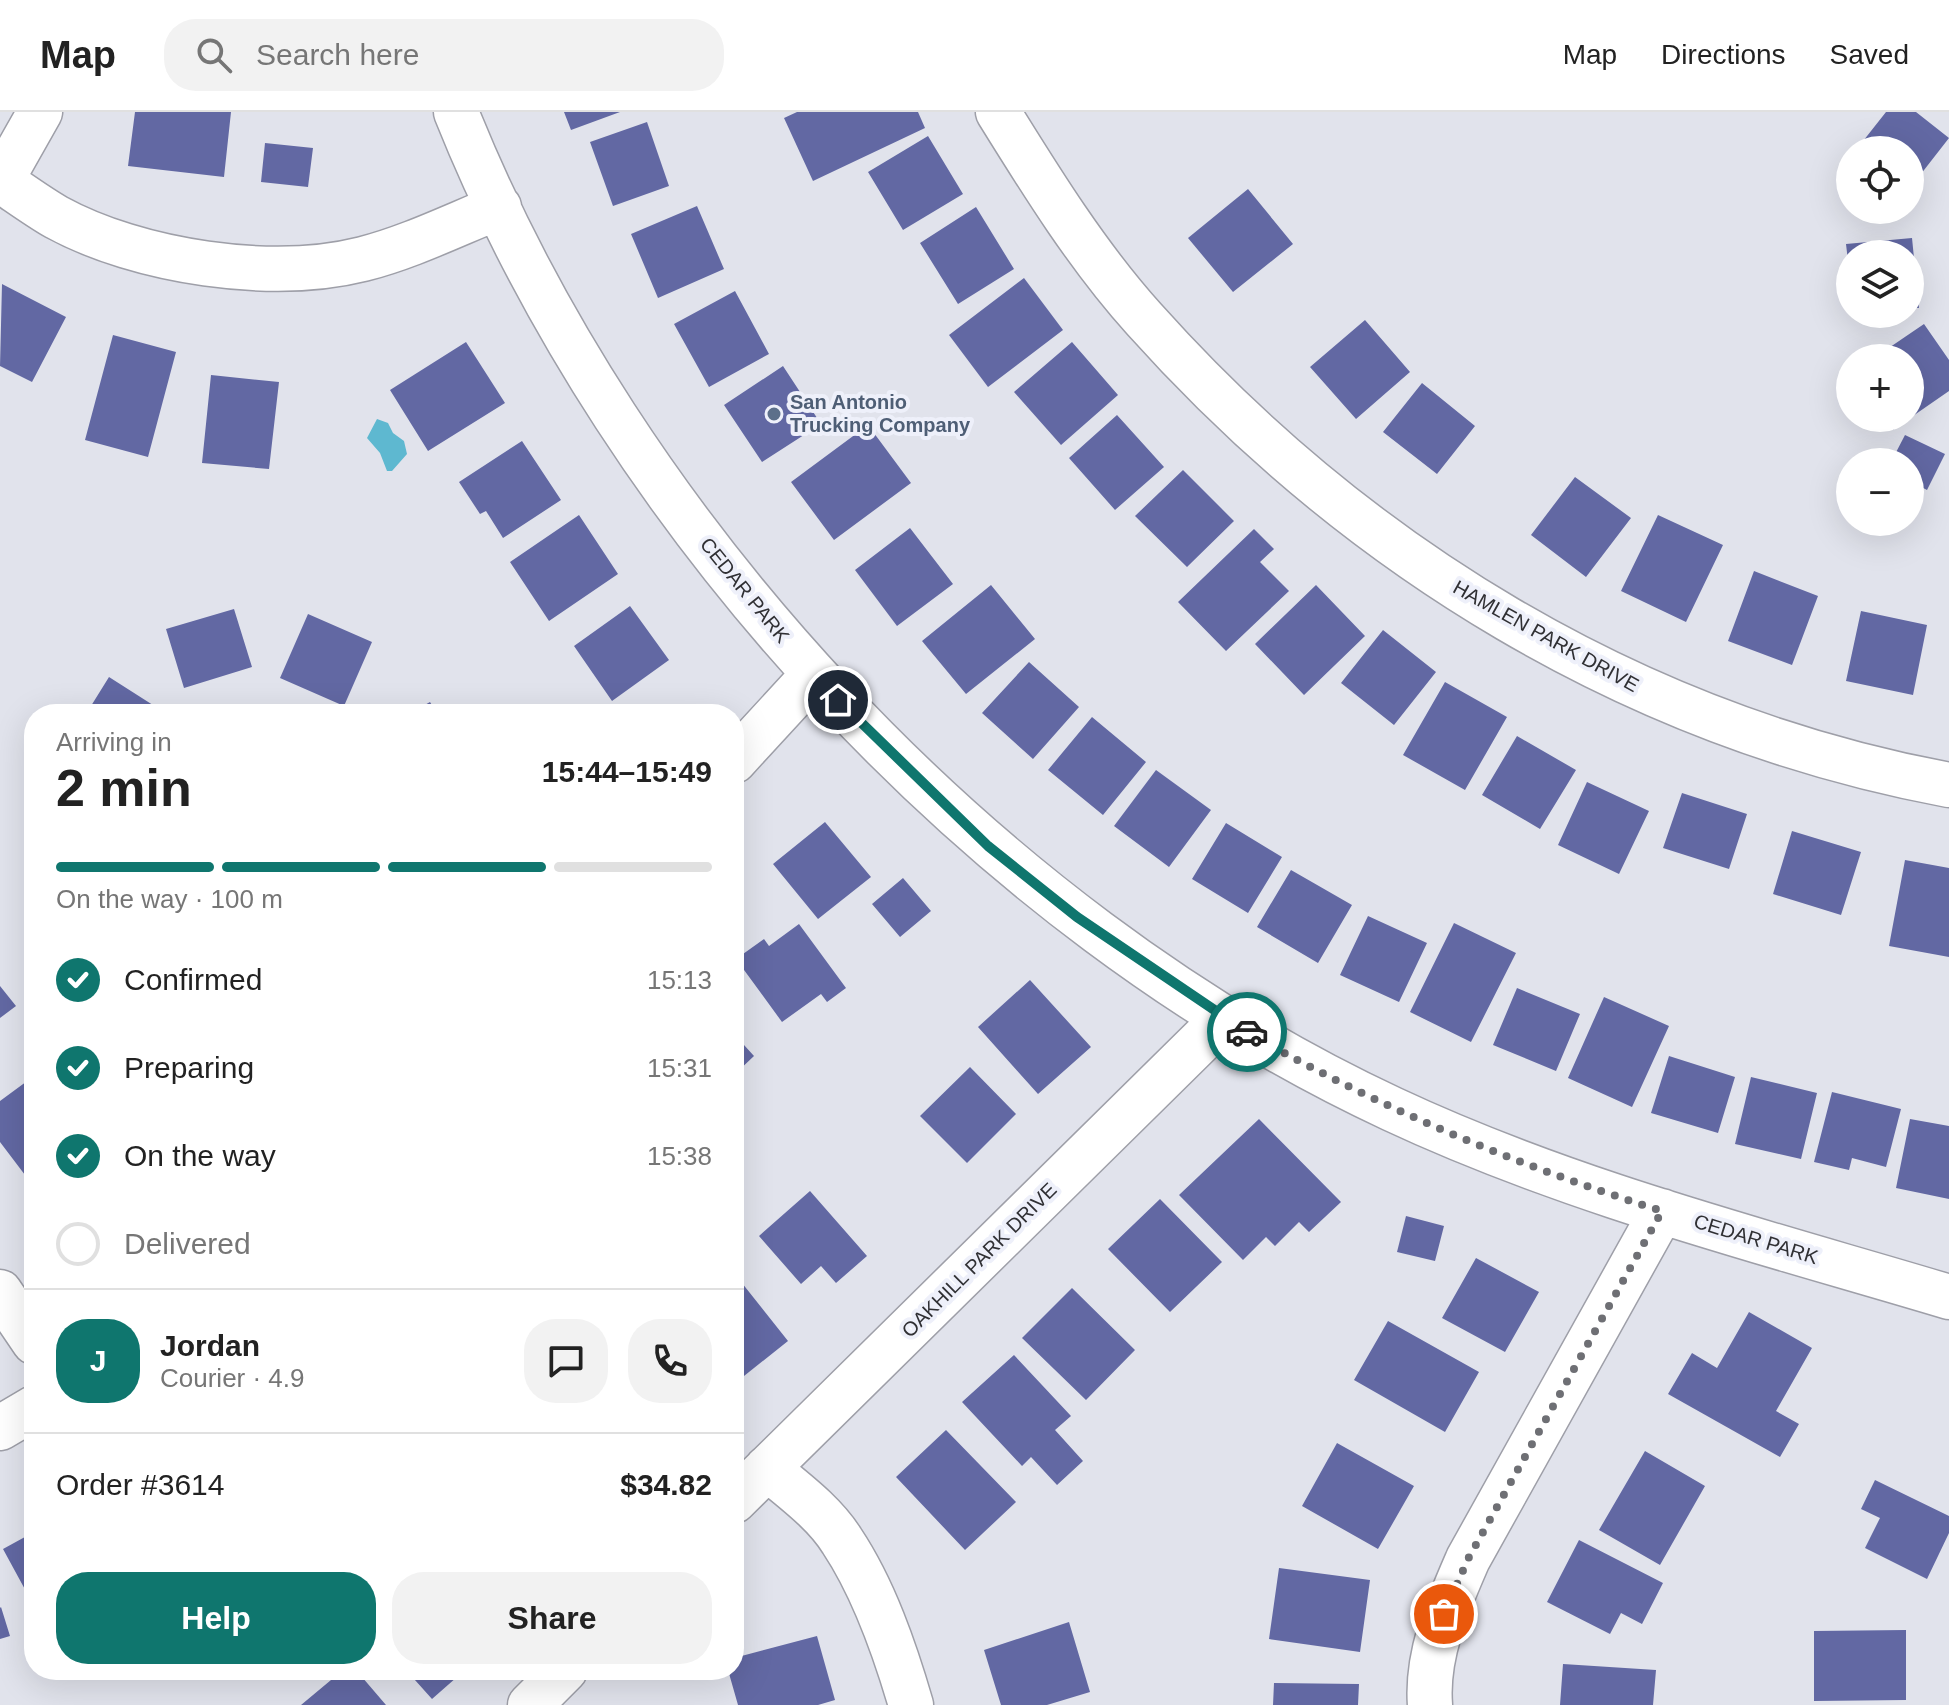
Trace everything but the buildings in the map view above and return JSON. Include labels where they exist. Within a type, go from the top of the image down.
[{"type":"street","points":[[40,112],[1,181],[56,217],[145,251],[245,268],[284,269],[361,260],[398,249],[499,207]]},
{"type":"street","name":"CEDAR PARK","points":[[456,112],[499,207],[602,394],[714,554],[814,674],[988,846],[1077,917],[1224,1018],[1311,1069],[1392,1109],[1509,1159],[1662,1211],[1949,1297]]},
{"type":"street","name":"HAMLEN PARK DRIVE","points":[[998,112],[1052,199],[1142,317],[1244,424],[1357,521],[1479,604],[1610,675],[1747,732],[1889,774],[1949,785]]},
{"type":"street","points":[[744,750],[814,674]]},
{"type":"street","name":"OAKHILL PARK DRIVE","points":[[744,1491],[1224,1018]]},
{"type":"street","points":[[1430,1705],[1428,1681],[1444,1614],[1468,1559],[1662,1211]]},
{"type":"street","points":[[0,1292],[24,1327]]},
{"type":"street","points":[[0,1428],[24,1414]]},
{"type":"street","points":[[767,1468],[820,1514],[842,1541],[877,1610],[911,1705]]},
{"type":"street","points":[[530,1705],[555,1680]]},
{"type":"water","points":[[377,419],[388,423],[393,433],[404,441],[407,454],[392,471],[387,471],[380,453],[367,438]]},
{"type":"way so far","points":[[1247,1032],[1311,1069],[1444,1132],[1576,1184],[1662,1211],[1468,1559],[1444,1614]]},
{"type":"place","name":"San Antonio Trucking Company","points":[[774,414]]},
{"type":"route","points":[[838,700],[988,846],[1077,917],[1247,1032]]}]
